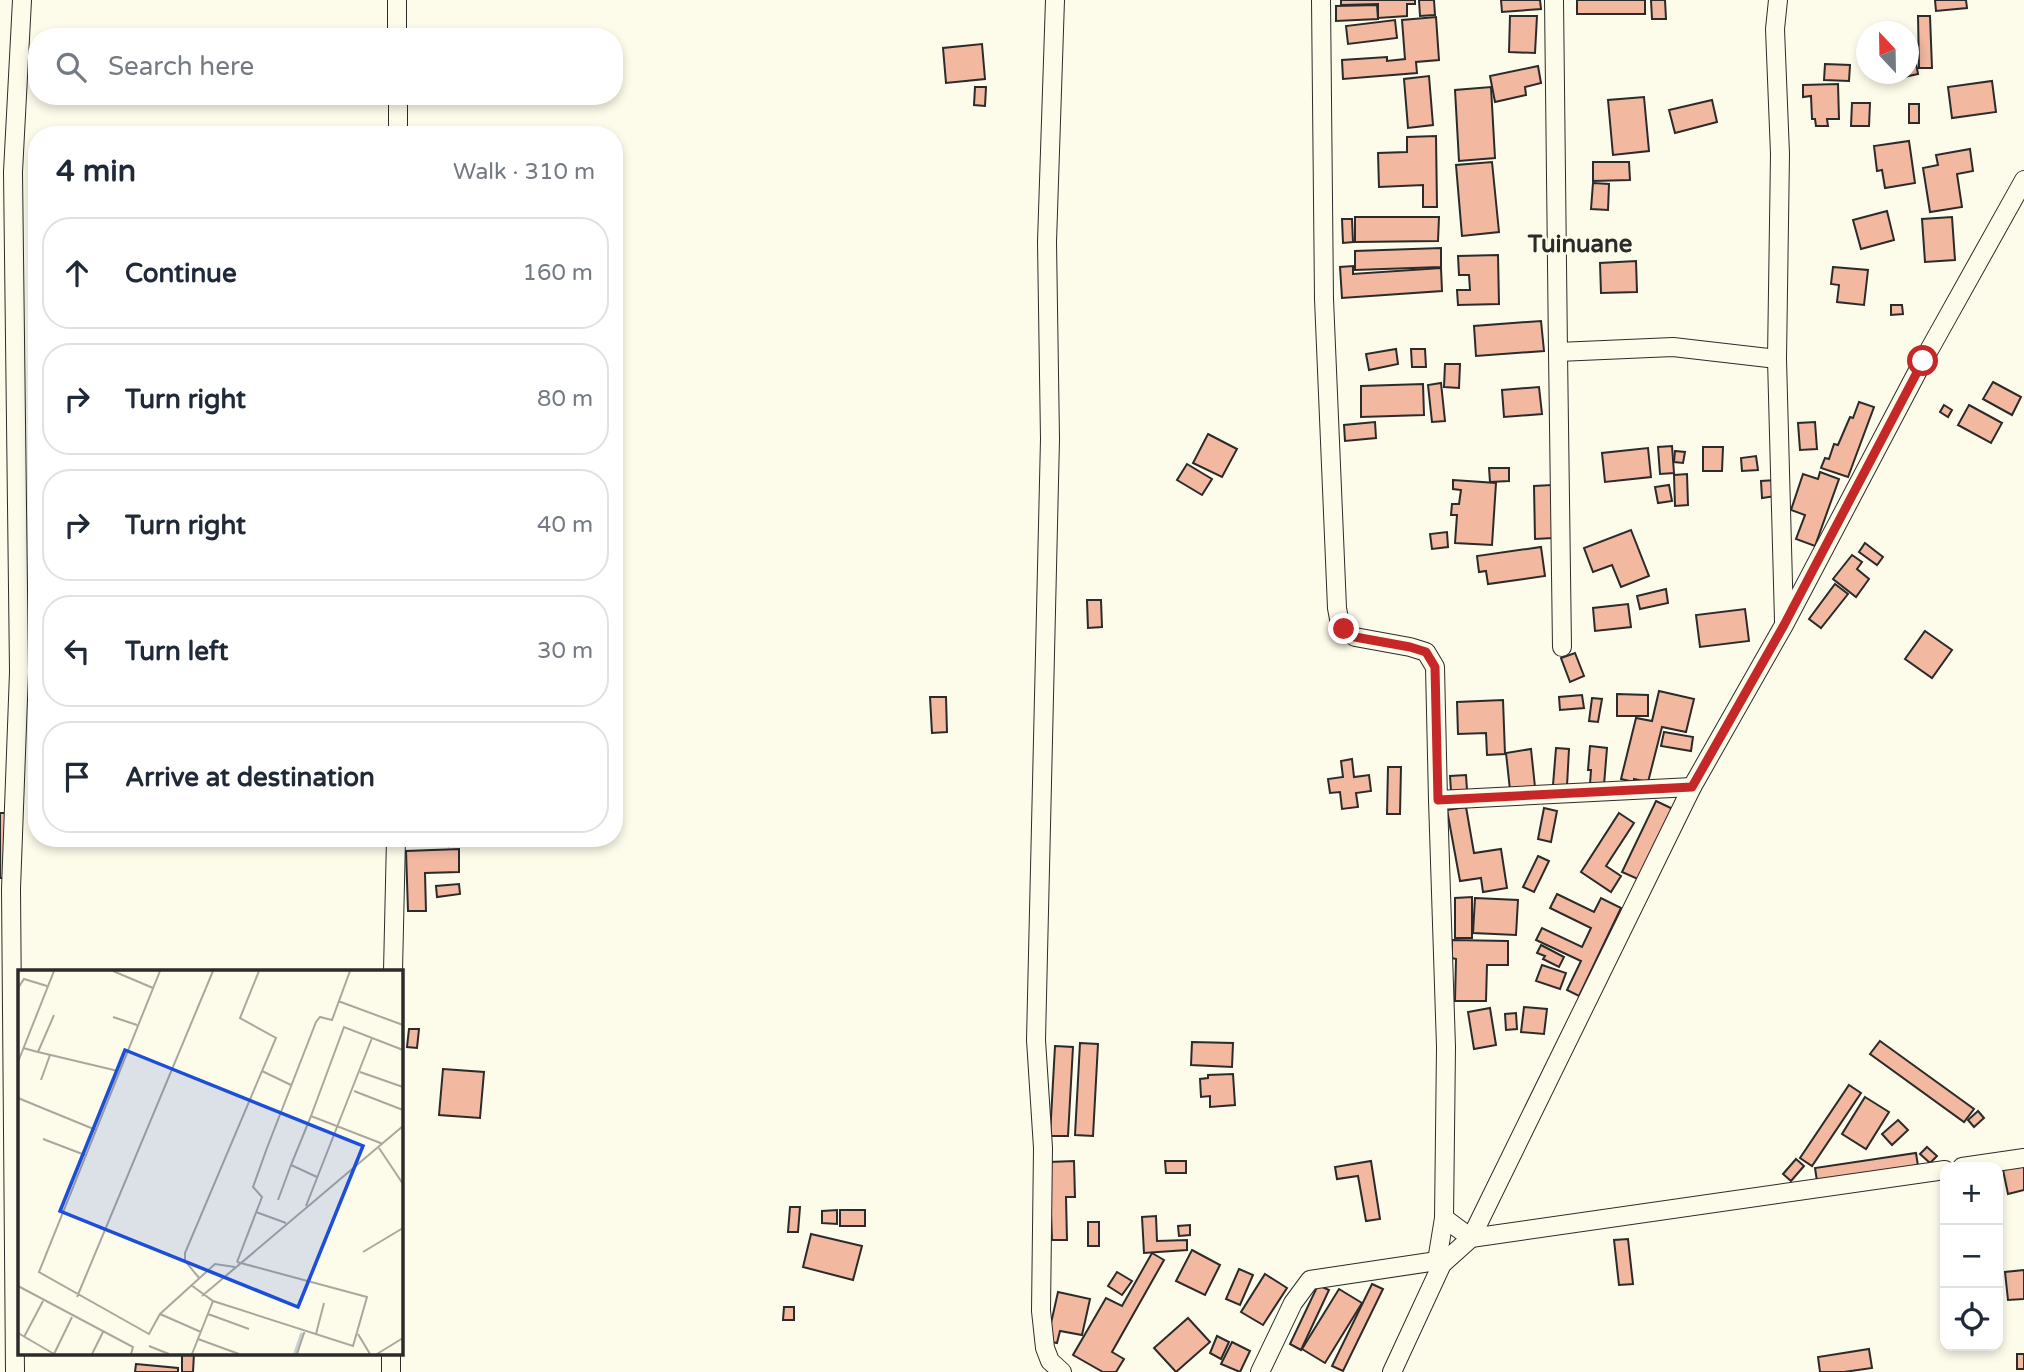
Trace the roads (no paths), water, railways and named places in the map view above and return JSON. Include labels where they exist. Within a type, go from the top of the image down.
[{"type":"street","points":[[15,1372],[6,889],[19,671],[6,173],[22,0]]},
{"type":"street","points":[[397,0],[397,28]]},
{"type":"street","points":[[1055,0],[1046,242],[1050,439],[1036,1040],[1043,1148],[1041,1311],[1045,1348],[1050,1361],[1062,1372]]},
{"type":"street","points":[[1321,0],[1324,299],[1339,620],[1344,629],[1355,637],[1426,652],[1435,667],[1447,1046],[1444,1218],[1440,1263],[1392,1372]]},
{"type":"street","points":[[1554,0],[1563,647]]},
{"type":"street","points":[[1778,0],[1775,29],[1780,154],[1777,359],[1784,625]]},
{"type":"street","points":[[398,105],[398,126]]},
{"type":"street","points":[[1260,1372],[1293,1303],[1310,1280],[1440,1263],[1471,1238],[1692,787],[1784,625],[1923,361],[2024,180]]},
{"type":"street","points":[[1558,352],[1673,346],[1777,359]]},
{"type":"street","points":[[0,671],[19,671]]},
{"type":"street","points":[[1438,800],[1692,787]]},
{"type":"street","points":[[393,970],[396,847]]},
{"type":"street","points":[[1996,1162],[2024,1158]]},
{"type":"street","points":[[1444,1218],[1471,1238],[1940,1171]]},
{"type":"street","points":[[391,1354],[391,1372]]},
{"type":"district","name":"Tuinuane","points":[[1580,244]]}]
